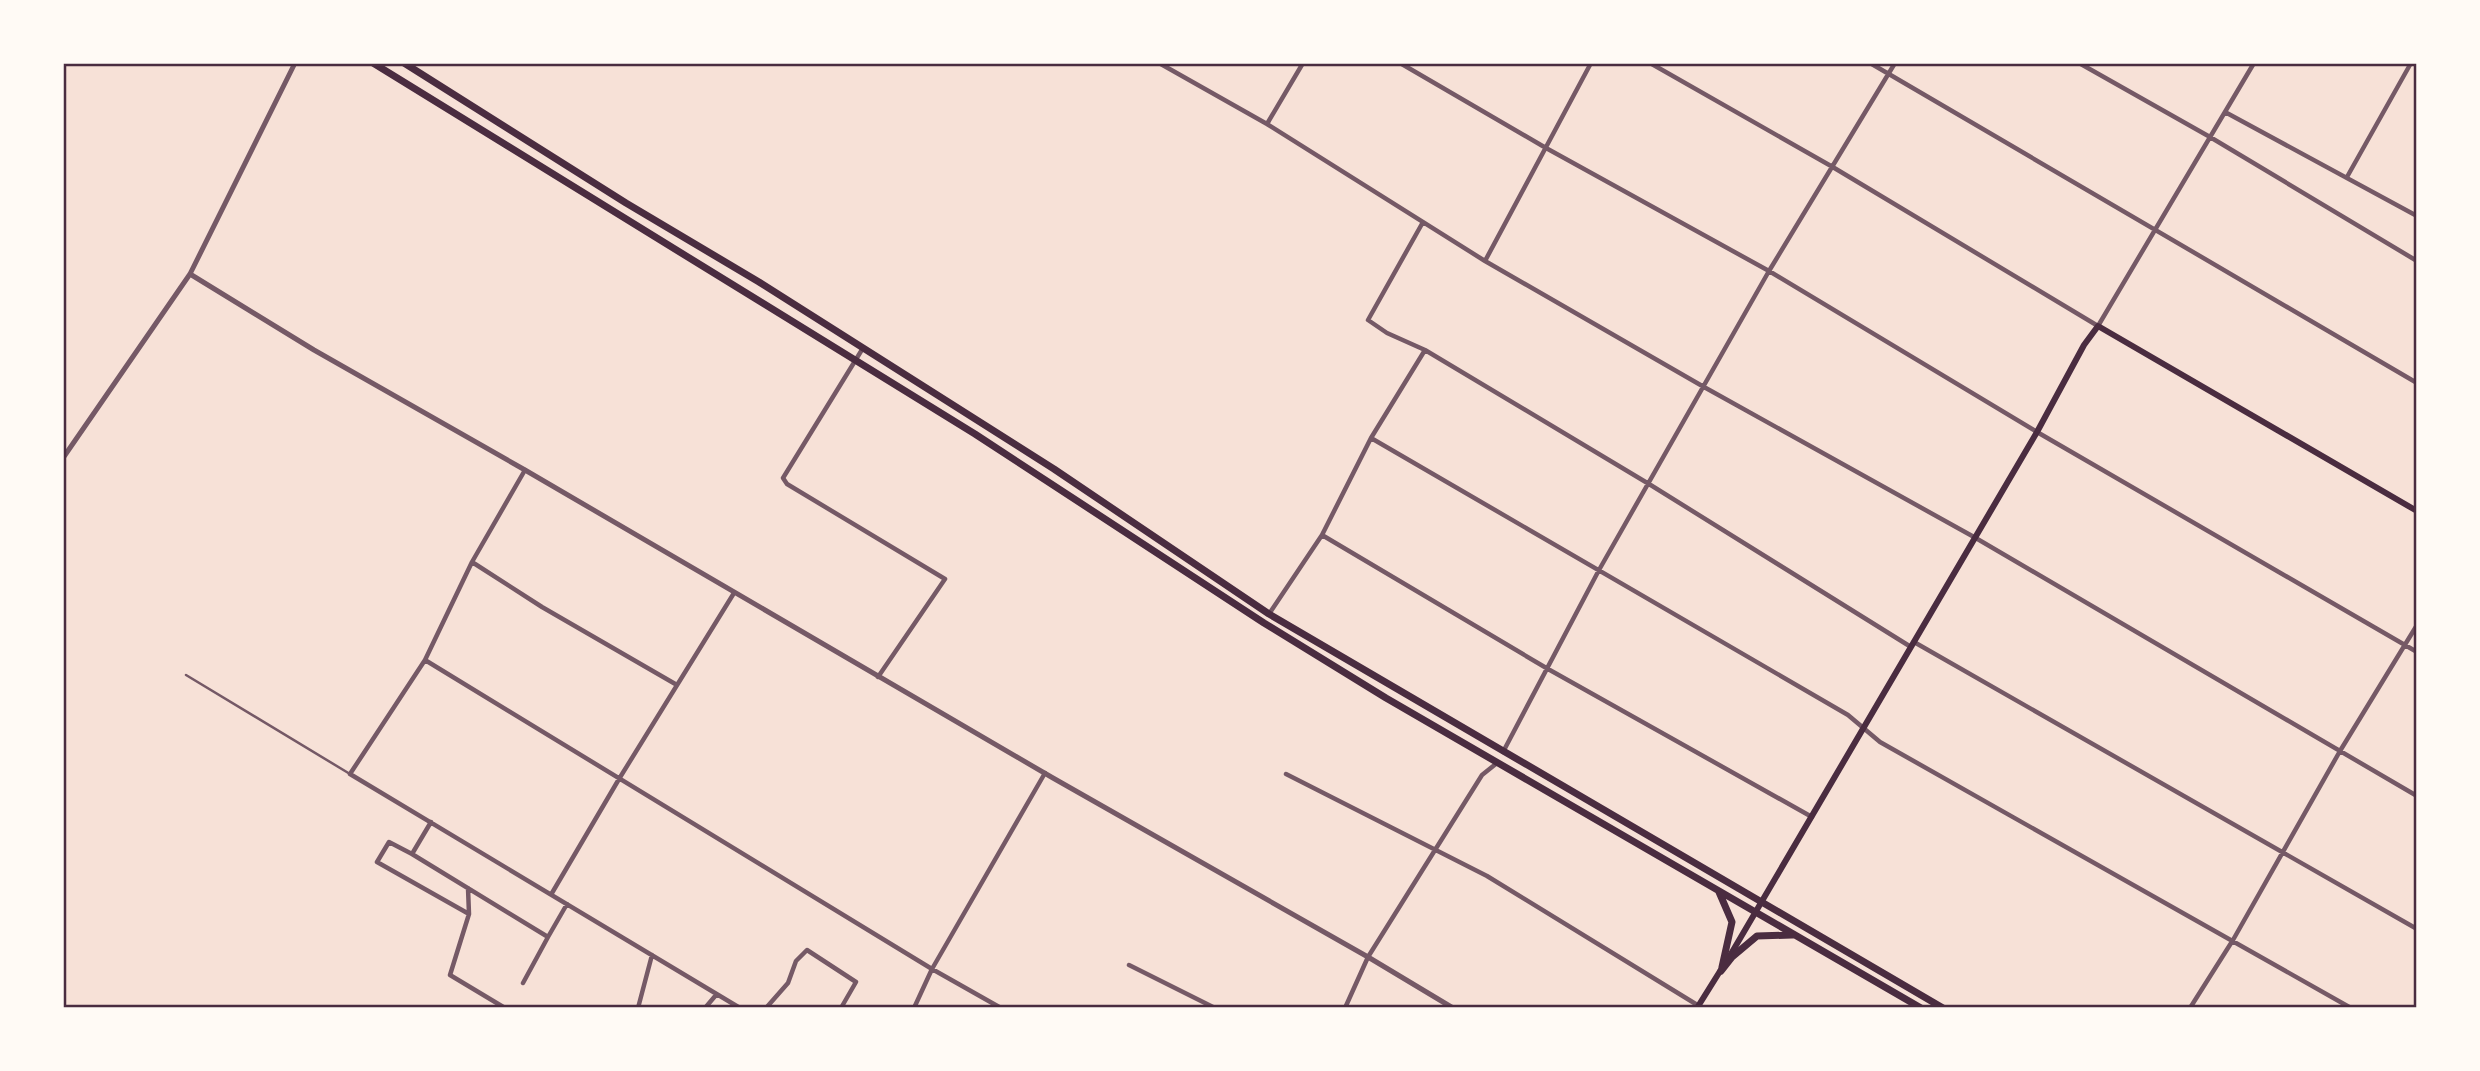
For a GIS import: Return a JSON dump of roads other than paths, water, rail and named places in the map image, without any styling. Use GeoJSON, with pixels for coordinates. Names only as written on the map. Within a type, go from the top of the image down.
{"type":"FeatureCollection","features":[{"type":"Feature","properties":{"kind":"main road"},"geometry":{"type":"LineString","coordinates":[[373,63],[1043,477],[1264,623],[1497,763],[1921,1008]]}},
{"type":"Feature","properties":{"kind":"main road"},"geometry":{"type":"LineString","coordinates":[[404,63],[626,203],[759,282],[1054,469],[1269,614],[1943,1008]]}},
{"type":"Feature","properties":{"kind":"main road"},"geometry":{"type":"LineString","coordinates":[[1698,1007],[1913,644],[2084,345],[2098,326],[2417,510]]}},
{"type":"Feature","properties":{"kind":"main road"},"geometry":{"type":"LineString","coordinates":[[1718,891],[1732,922],[1721,971]]}},
{"type":"Feature","properties":{"kind":"main road"},"geometry":{"type":"LineString","coordinates":[[1721,971],[1732,957],[1757,936],[1795,935]]}},
{"type":"Feature","properties":{"kind":"street"},"geometry":{"type":"LineString","coordinates":[[63,458],[190,274],[295,63]]}},
{"type":"Feature","properties":{"kind":"street"},"geometry":{"type":"LineString","coordinates":[[1159,63],[1267,124],[1485,261],[1974,537],[2417,796]]}},
{"type":"Feature","properties":{"kind":"street"},"geometry":{"type":"LineString","coordinates":[[1267,124],[1303,63]]}},
{"type":"Feature","properties":{"kind":"street"},"geometry":{"type":"LineString","coordinates":[[1400,63],[1546,148],[1769,271],[2036,432],[2417,652]]}},
{"type":"Feature","properties":{"kind":"street"},"geometry":{"type":"LineString","coordinates":[[1485,261],[1591,63]]}},
{"type":"Feature","properties":{"kind":"street"},"geometry":{"type":"LineString","coordinates":[[1650,63],[1831,166],[2098,326],[2254,63]]}},
{"type":"Feature","properties":{"kind":"street"},"geometry":{"type":"LineString","coordinates":[[1870,63],[2417,383]]}},
{"type":"Feature","properties":{"kind":"street"},"geometry":{"type":"LineString","coordinates":[[1503,753],[1599,570],[1769,271],[1895,63]]}},
{"type":"Feature","properties":{"kind":"street"},"geometry":{"type":"LineString","coordinates":[[2079,63],[2210,137],[2417,261]]}},
{"type":"Feature","properties":{"kind":"street"},"geometry":{"type":"LineString","coordinates":[[2347,177],[2411,63]]}},
{"type":"Feature","properties":{"kind":"street"},"geometry":{"type":"LineString","coordinates":[[2225,113],[2417,216]]}},
{"type":"Feature","properties":{"kind":"street"},"geometry":{"type":"LineString","coordinates":[[1423,222],[1368,320],[1387,333],[1425,349],[1913,644],[2417,929]]}},
{"type":"Feature","properties":{"kind":"street"},"geometry":{"type":"LineString","coordinates":[[190,274],[314,351],[525,470],[1453,1008]]}},
{"type":"Feature","properties":{"kind":"street"},"geometry":{"type":"LineString","coordinates":[[863,348],[783,478],[784,482],[945,579],[878,677]]}},
{"type":"Feature","properties":{"kind":"street"},"geometry":{"type":"LineString","coordinates":[[1269,614],[1322,536],[1371,438],[1425,349]]}},
{"type":"Feature","properties":{"kind":"street"},"geometry":{"type":"LineString","coordinates":[[1371,438],[1848,715],[1880,742],[2351,1008]]}},
{"type":"Feature","properties":{"kind":"street"},"geometry":{"type":"LineString","coordinates":[[525,470],[472,562],[425,660],[350,774],[740,1008]]}},
{"type":"Feature","properties":{"kind":"street"},"geometry":{"type":"LineString","coordinates":[[1322,536],[1548,669],[1812,817]]}},
{"type":"Feature","properties":{"kind":"street"},"geometry":{"type":"LineString","coordinates":[[472,562],[542,607],[677,685]]}},
{"type":"Feature","properties":{"kind":"street"},"geometry":{"type":"LineString","coordinates":[[552,893],[734,593]]}},
{"type":"Feature","properties":{"kind":"street"},"geometry":{"type":"LineString","coordinates":[[2190,1008],[2233,940],[2340,751],[2417,625]]}},
{"type":"Feature","properties":{"kind":"street"},"geometry":{"type":"LineString","coordinates":[[425,660],[932,969],[1001,1008]]}},
{"type":"Feature","properties":{"kind":"street"},"geometry":{"type":"LineString","coordinates":[[1345,1008],[1368,957],[1435,848],[1482,775],[1497,763]]}},
{"type":"Feature","properties":{"kind":"street"},"geometry":{"type":"LineString","coordinates":[[914,1008],[932,969],[1045,773]]}},
{"type":"Feature","properties":{"kind":"street"},"geometry":{"type":"LineString","coordinates":[[1286,774],[1487,876],[1698,1007]]}},
{"type":"Feature","properties":{"kind":"street"},"geometry":{"type":"LineString","coordinates":[[412,854],[431,822]]}},
{"type":"Feature","properties":{"kind":"street"},"geometry":{"type":"LineString","coordinates":[[468,914],[377,862],[389,842],[548,937]]}},
{"type":"Feature","properties":{"kind":"street"},"geometry":{"type":"LineString","coordinates":[[468,888],[468,914],[450,975],[505,1008]]}},
{"type":"Feature","properties":{"kind":"street"},"geometry":{"type":"LineString","coordinates":[[523,983],[567,904]]}},
{"type":"Feature","properties":{"kind":"street"},"geometry":{"type":"LineString","coordinates":[[766,1008],[788,983],[796,961],[807,950],[856,982],[841,1008]]}},
{"type":"Feature","properties":{"kind":"street"},"geometry":{"type":"LineString","coordinates":[[638,1008],[652,955]]}},
{"type":"Feature","properties":{"kind":"street"},"geometry":{"type":"LineString","coordinates":[[1129,965],[1215,1008]]}},
{"type":"Feature","properties":{"kind":"street"},"geometry":{"type":"LineString","coordinates":[[705,1008],[716,995]]}},
{"type":"Feature","properties":{"kind":"lane"},"geometry":{"type":"LineString","coordinates":[[186,676],[350,774]]}}]}
